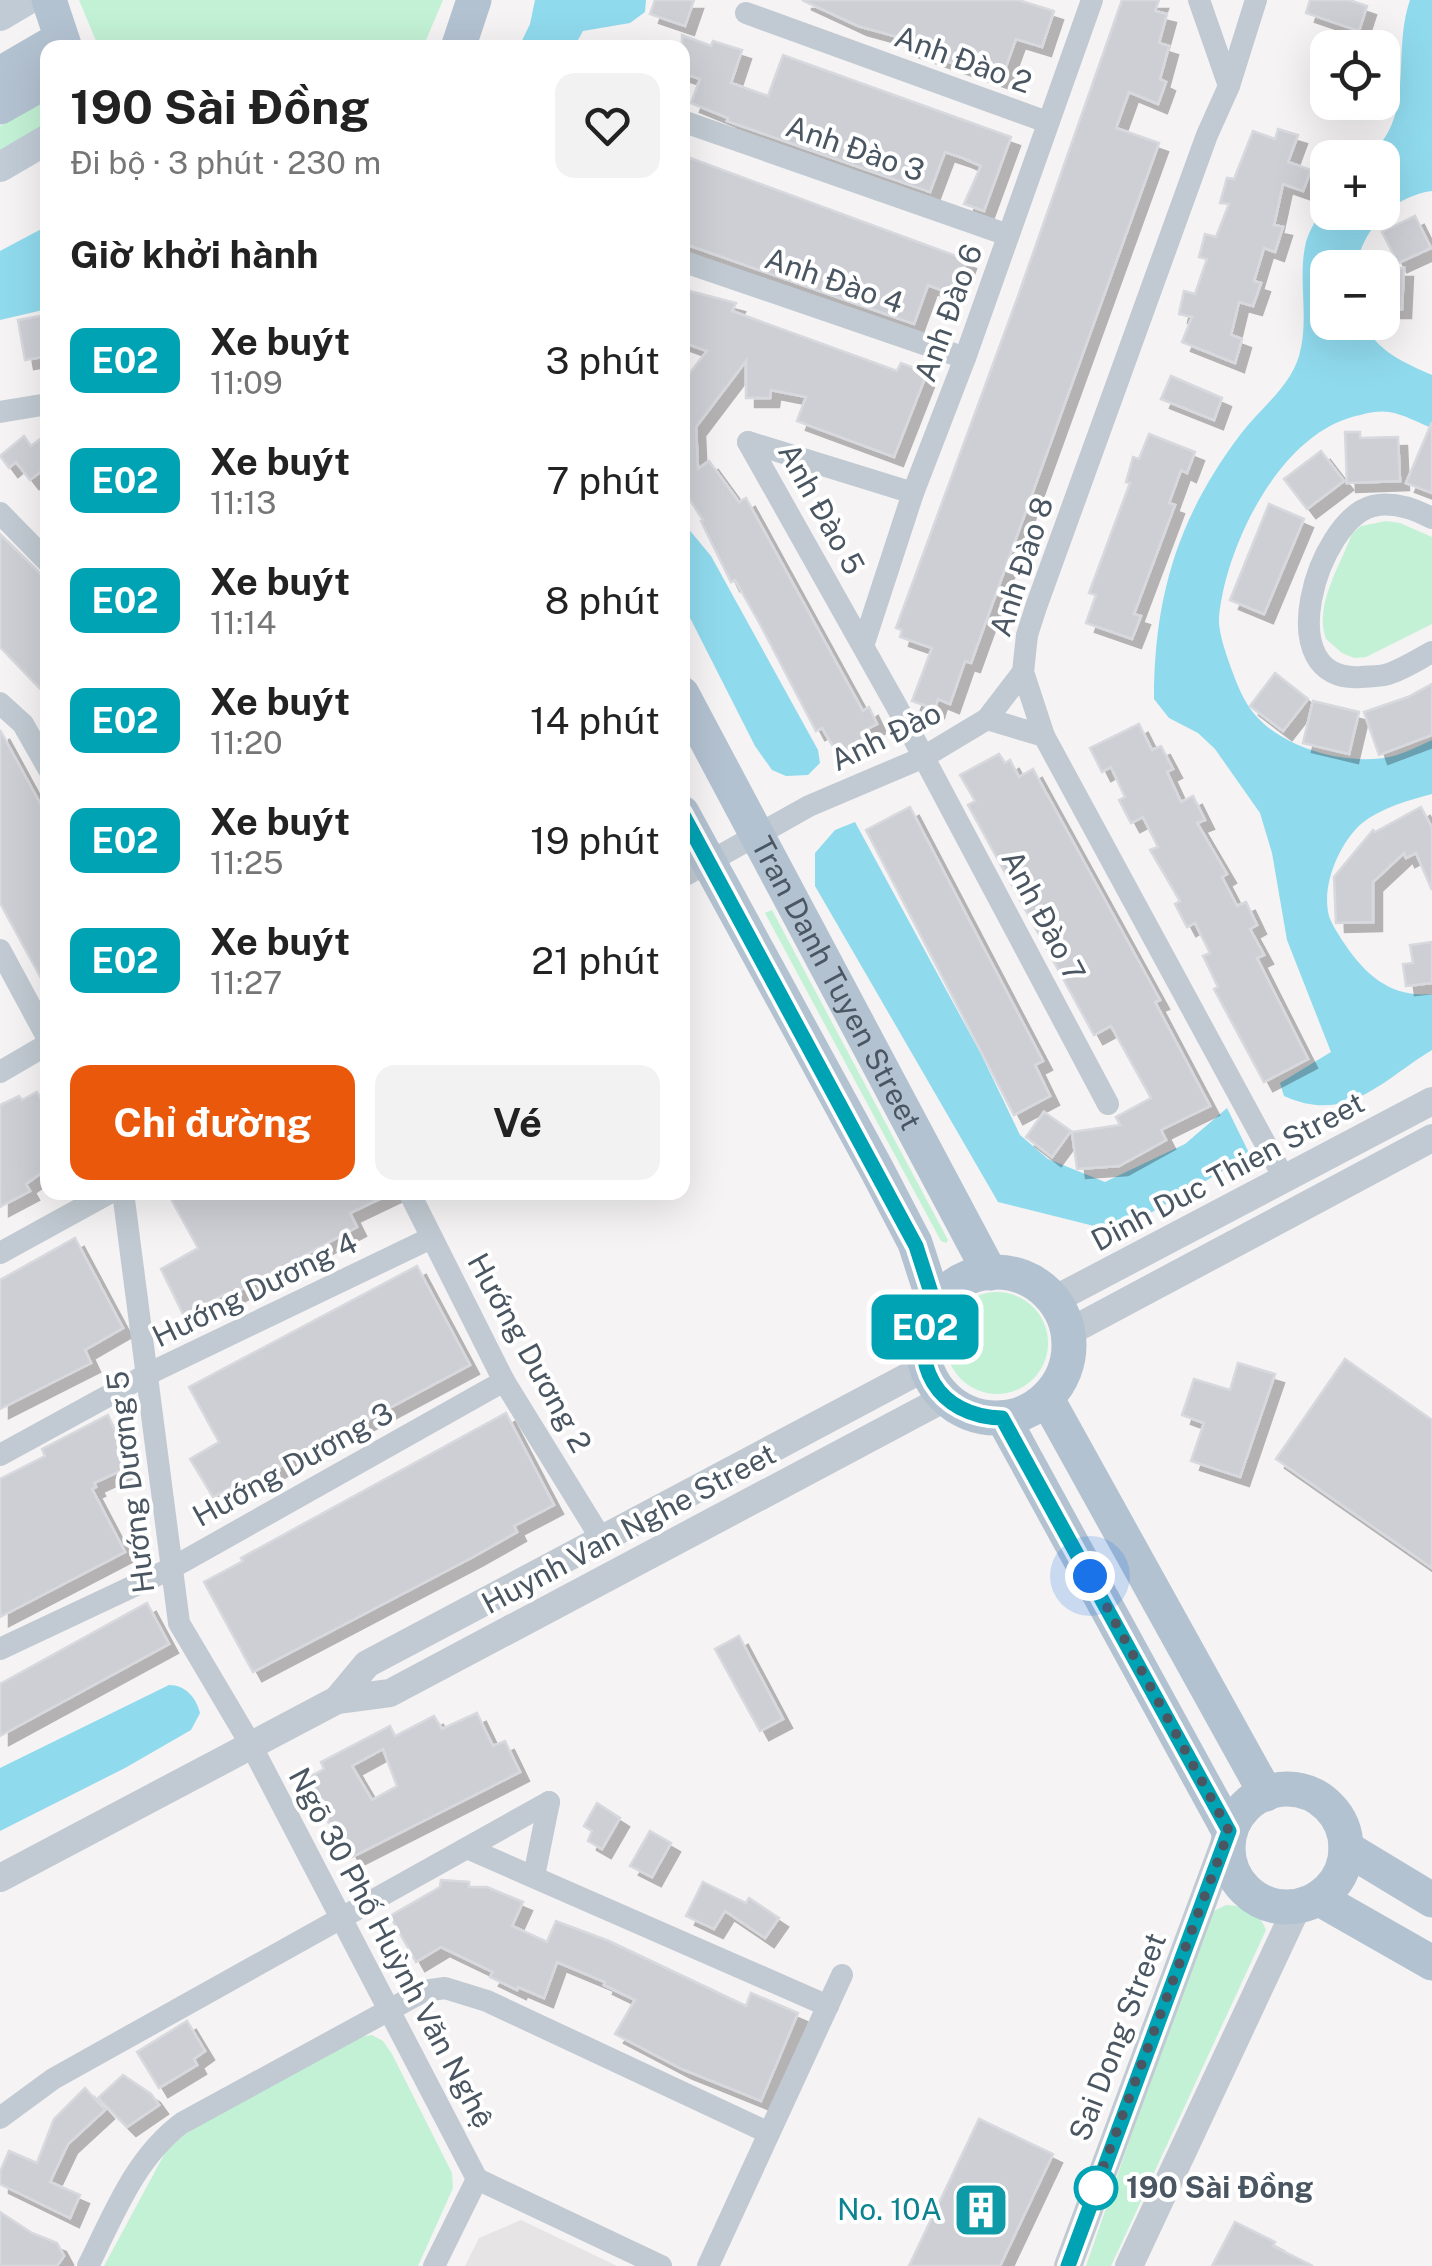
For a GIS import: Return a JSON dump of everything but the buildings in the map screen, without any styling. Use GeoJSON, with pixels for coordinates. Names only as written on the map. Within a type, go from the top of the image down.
{"type":"FeatureCollection","features":[{"type":"Feature","properties":{"kind":"main road"},"geometry":{"type":"LineString","coordinates":[[0,16],[27,0]]}},
{"type":"Feature","properties":{"kind":"main road"},"geometry":{"type":"LineString","coordinates":[[48,0],[61,40]]}},
{"type":"Feature","properties":{"kind":"main road"},"geometry":{"type":"LineString","coordinates":[[461,40],[474,0]]}},
{"type":"Feature","properties":{"kind":"main road"},"geometry":{"type":"LineString","coordinates":[[0,74],[40,54]]}},
{"type":"Feature","properties":{"kind":"main road"},"geometry":{"type":"LineString","coordinates":[[0,106],[40,84]]}},
{"type":"Feature","properties":{"kind":"main road"},"geometry":{"type":"LineString","coordinates":[[0,167],[40,144]]}},
{"type":"Feature","properties":{"kind":"main road","name":"Tran Danh Tuyen Street"},"geometry":{"type":"LineString","coordinates":[[690,709],[990,1272]]}},
{"type":"Feature","properties":{"kind":"main road","name":"Tran Danh Tuyen Street"},"geometry":{"type":"LineString","coordinates":[[690,846],[696,870],[885,1185],[916,1246],[935,1305]]}},
{"type":"Feature","properties":{"kind":"main road"},"geometry":{"type":"LineString","coordinates":[[990,1272],[1026,1278],[1061,1316],[1070,1351],[1066,1369],[1047,1398],[1018,1415],[1002,1418],[972,1414],[945,1398],[926,1368],[924,1335],[935,1305],[959,1282],[990,1272]]}},
{"type":"Feature","properties":{"kind":"main road"},"geometry":{"type":"LineString","coordinates":[[1047,1398],[1266,1794]]}},
{"type":"Feature","properties":{"kind":"main road"},"geometry":{"type":"LineString","coordinates":[[1002,1418],[1229,1831],[1230,1859],[1246,1890],[1268,1903],[1308,1902],[1432,1963]]}},
{"type":"Feature","properties":{"kind":"main road"},"geometry":{"type":"LineString","coordinates":[[1229,1831],[1244,1809],[1266,1794],[1294,1790],[1319,1799],[1338,1818],[1346,1848],[1338,1878],[1308,1902]]}},
{"type":"Feature","properties":{"kind":"main road"},"geometry":{"type":"LineString","coordinates":[[1346,1848],[1432,1900]]}},
{"type":"Feature","properties":{"kind":"street","name":"Anh Đào 6"},"geometry":{"type":"LineString","coordinates":[[863,646],[914,493],[1092,0]]}},
{"type":"Feature","properties":{"kind":"street"},"geometry":{"type":"LineString","coordinates":[[1199,0],[1229,86]]}},
{"type":"Feature","properties":{"kind":"street","name":"Anh Đào 8"},"geometry":{"type":"LineString","coordinates":[[1256,0],[1229,86],[1207,136],[1036,607],[1027,634],[1023,672],[1044,736],[1286,1180]]}},
{"type":"Feature","properties":{"kind":"street","name":"Anh Đào 2"},"geometry":{"type":"LineString","coordinates":[[746,14],[1047,122]]}},
{"type":"Feature","properties":{"kind":"street","name":"Anh Đào 3"},"geometry":{"type":"LineString","coordinates":[[690,123],[1008,235]]}},
{"type":"Feature","properties":{"kind":"street","name":"Anh Đào 4"},"geometry":{"type":"LineString","coordinates":[[690,264],[965,358]]}},
{"type":"Feature","properties":{"kind":"street"},"geometry":{"type":"LineString","coordinates":[[0,412],[40,405]]}},
{"type":"Feature","properties":{"kind":"street","name":"Anh Đào 5"},"geometry":{"type":"LineString","coordinates":[[914,493],[748,442],[922,758]]}},
{"type":"Feature","properties":{"kind":"street"},"geometry":{"type":"LineString","coordinates":[[1432,518],[1409,507],[1373,506],[1346,522],[1316,582],[1309,631],[1312,652],[1326,670],[1346,678],[1388,675],[1432,652]]}},
{"type":"Feature","properties":{"kind":"street"},"geometry":{"type":"LineString","coordinates":[[0,513],[40,554]]}},
{"type":"Feature","properties":{"kind":"street","name":"Anh Đào"},"geometry":{"type":"LineString","coordinates":[[696,870],[809,806],[922,758],[988,718],[1023,672]]}},
{"type":"Feature","properties":{"kind":"street"},"geometry":{"type":"LineString","coordinates":[[0,703],[24,724],[40,753]]}},
{"type":"Feature","properties":{"kind":"street"},"geometry":{"type":"LineString","coordinates":[[988,718],[1044,736]]}},
{"type":"Feature","properties":{"kind":"street","name":"Anh Đào 7"},"geometry":{"type":"LineString","coordinates":[[922,758],[1108,1104]]}},
{"type":"Feature","properties":{"kind":"street"},"geometry":{"type":"LineString","coordinates":[[0,950],[40,1026]]}},
{"type":"Feature","properties":{"kind":"street"},"geometry":{"type":"LineString","coordinates":[[0,1072],[40,1046]]}},
{"type":"Feature","properties":{"kind":"street","name":"Dinh Duc Thien Street"},"geometry":{"type":"LineString","coordinates":[[1061,1316],[1220,1215],[1432,1101]]}},
{"type":"Feature","properties":{"kind":"street"},"geometry":{"type":"LineString","coordinates":[[1061,1316],[1236,1243],[1432,1138]]}},
{"type":"Feature","properties":{"kind":"street"},"geometry":{"type":"LineString","coordinates":[[0,1254],[97,1200]]}},
{"type":"Feature","properties":{"kind":"street","name":"Hướng Dương 5"},"geometry":{"type":"LineString","coordinates":[[124,1200],[178,1623],[251,1746]]}},
{"type":"Feature","properties":{"kind":"street","name":"Hướng Dương 2"},"geometry":{"type":"LineString","coordinates":[[413,1200],[504,1380],[602,1540]]}},
{"type":"Feature","properties":{"kind":"street"},"geometry":{"type":"LineString","coordinates":[[1220,1215],[1236,1243]]}},
{"type":"Feature","properties":{"kind":"street","name":"Hướng Dương 4"},"geometry":{"type":"LineString","coordinates":[[0,1455],[148,1374],[431,1238]]}},
{"type":"Feature","properties":{"kind":"street","name":"Huynh Van Nghe Street"},"geometry":{"type":"LineString","coordinates":[[337,1700],[367,1664],[926,1368]]}},
{"type":"Feature","properties":{"kind":"street","name":"Hướng Dương 3"},"geometry":{"type":"LineString","coordinates":[[0,1649],[170,1569],[504,1380]]}},
{"type":"Feature","properties":{"kind":"street","name":"Huynh Van Nghe Street"},"geometry":{"type":"LineString","coordinates":[[0,1878],[337,1700],[390,1693],[945,1398]]}},
{"type":"Feature","properties":{"kind":"street","name":"Ngõ 30 Phố Huỳnh Văn Nghệ"},"geometry":{"type":"LineString","coordinates":[[251,1746],[477,2179]]}},
{"type":"Feature","properties":{"kind":"street"},"geometry":{"type":"LineString","coordinates":[[0,2118],[53,2079],[549,1802],[534,1876]]}},
{"type":"Feature","properties":{"kind":"street","name":"Sai Dong Street"},"geometry":{"type":"LineString","coordinates":[[1068,2266],[1229,1831]]}},
{"type":"Feature","properties":{"kind":"street"},"geometry":{"type":"LineString","coordinates":[[468,1848],[828,2006]]}},
{"type":"Feature","properties":{"kind":"street"},"geometry":{"type":"LineString","coordinates":[[1129,2266],[1308,1902]]}},
{"type":"Feature","properties":{"kind":"street"},"geometry":{"type":"LineString","coordinates":[[708,2266],[842,1976]]}},
{"type":"Feature","properties":{"kind":"street"},"geometry":{"type":"LineString","coordinates":[[88,2266],[142,2161],[159,2140],[182,2123],[424,1990],[445,1988],[487,2001],[769,2133]]}},
{"type":"Feature","properties":{"kind":"street"},"geometry":{"type":"LineString","coordinates":[[434,2266],[477,2179],[661,2266]]}},
{"type":"Feature","properties":{"kind":"shaded area"},"geometry":{"type":"Polygon","coordinates":[[[521,2220],[617,2266],[465,2266],[479,2238],[521,2220]]]}},
{"type":"Feature","properties":{"kind":"green space"},"geometry":{"type":"Polygon","coordinates":[[[79,0],[443,0],[426,40],[96,40],[79,0]]]}},
{"type":"Feature","properties":{"kind":"green space"},"geometry":{"type":"Polygon","coordinates":[[[40,103],[40,130],[0,152],[0,126],[40,103]]]}},
{"type":"Feature","properties":{"kind":"green space"},"geometry":{"type":"Polygon","coordinates":[[[1386,521],[1432,537],[1432,624],[1366,657],[1354,658],[1326,639],[1326,599],[1352,534],[1361,526],[1386,521]]]}},
{"type":"Feature","properties":{"kind":"green space"},"geometry":{"type":"Polygon","coordinates":[[[772,910],[948,1240],[946,1243],[941,1241],[765,913],[772,910]]]}},
{"type":"Feature","properties":{"kind":"green space"},"geometry":{"type":"Polygon","coordinates":[[[997,1292],[1017,1296],[1033,1307],[1044,1323],[1048,1343],[1044,1363],[1033,1379],[1017,1390],[997,1394],[977,1390],[961,1379],[950,1363],[946,1343],[950,1323],[961,1307],[977,1296],[997,1292]]]}},
{"type":"Feature","properties":{"kind":"green space"},"geometry":{"type":"Polygon","coordinates":[[[1226,1905],[1250,1911],[1266,1930],[1111,2266],[1086,2266],[1199,1940],[1212,1912],[1226,1905]]]}},
{"type":"Feature","properties":{"kind":"green space"},"geometry":{"type":"Polygon","coordinates":[[[372,2035],[383,2041],[392,2054],[452,2173],[453,2188],[418,2266],[104,2266],[166,2151],[232,2104],[359,2037],[372,2035]]]}},
{"type":"Feature","properties":{"kind":"water"},"geometry":{"type":"Polygon","coordinates":[[[535,0],[646,0],[645,12],[630,23],[583,31],[578,40],[522,40],[535,0]]]}},
{"type":"Feature","properties":{"kind":"water"},"geometry":{"type":"Polygon","coordinates":[[[1410,0],[1432,0],[1432,191],[1400,202],[1400,140],[1383,140],[1393,120],[1400,120],[1405,21],[1410,0]]]}},
{"type":"Feature","properties":{"kind":"water"},"geometry":{"type":"Polygon","coordinates":[[[40,230],[40,311],[0,320],[0,251],[40,230]]]}},
{"type":"Feature","properties":{"kind":"water"},"geometry":{"type":"Polygon","coordinates":[[[1311,230],[1372,230],[1361,250],[1310,250],[1310,340],[1375,340],[1402,361],[1432,375],[1432,428],[1394,413],[1352,417],[1325,429],[1279,471],[1260,498],[1232,559],[1219,617],[1225,649],[1244,699],[1256,716],[1284,738],[1321,753],[1361,759],[1397,755],[1432,740],[1432,794],[1386,809],[1353,832],[1334,866],[1327,904],[1338,933],[1371,975],[1404,992],[1432,994],[1432,1050],[1363,1095],[1327,1105],[1307,1104],[1284,1096],[1280,1083],[1331,1052],[1287,940],[1272,853],[1260,813],[1215,749],[1198,733],[1169,718],[1154,699],[1165,592],[1186,528],[1219,466],[1248,425],[1281,389],[1299,356],[1306,242],[1311,230]]]}},
{"type":"Feature","properties":{"kind":"water"},"geometry":{"type":"Polygon","coordinates":[[[690,531],[711,556],[818,750],[820,763],[808,775],[786,776],[772,770],[755,746],[690,618],[690,531]]]}},
{"type":"Feature","properties":{"kind":"water"},"geometry":{"type":"Polygon","coordinates":[[[855,822],[981,1054],[1020,1135],[1048,1159],[1105,1182],[1185,1144],[1227,1108],[1250,1155],[1118,1232],[998,1202],[815,886],[815,853],[835,830],[855,822]]]}},
{"type":"Feature","properties":{"kind":"water"},"geometry":{"type":"Polygon","coordinates":[[[169,1685],[185,1690],[196,1702],[200,1713],[191,1730],[0,1831],[0,1768],[169,1685]]]}},
{"type":"Feature","properties":{"kind":"bus line","name":"E02"},"geometry":{"type":"LineString","coordinates":[[690,828],[916,1246],[935,1305],[924,1335],[923,1352],[934,1384],[958,1408],[987,1418],[1002,1418],[1229,1831],[1068,2266]]}},
{"type":"Feature","properties":{"kind":"place","name":"190 Sài Đồng"},"geometry":{"type":"Point","coordinates":[1096,2188]}},
{"type":"Feature","properties":{"kind":"place","name":"No. 10A"},"geometry":{"type":"Point","coordinates":[981,2210]}},
{"type":"Feature","properties":{"kind":"route"},"geometry":{"type":"LineString","coordinates":[[1090,1576],[1229,1831],[1092,2197],[1096,2188]]}}]}
